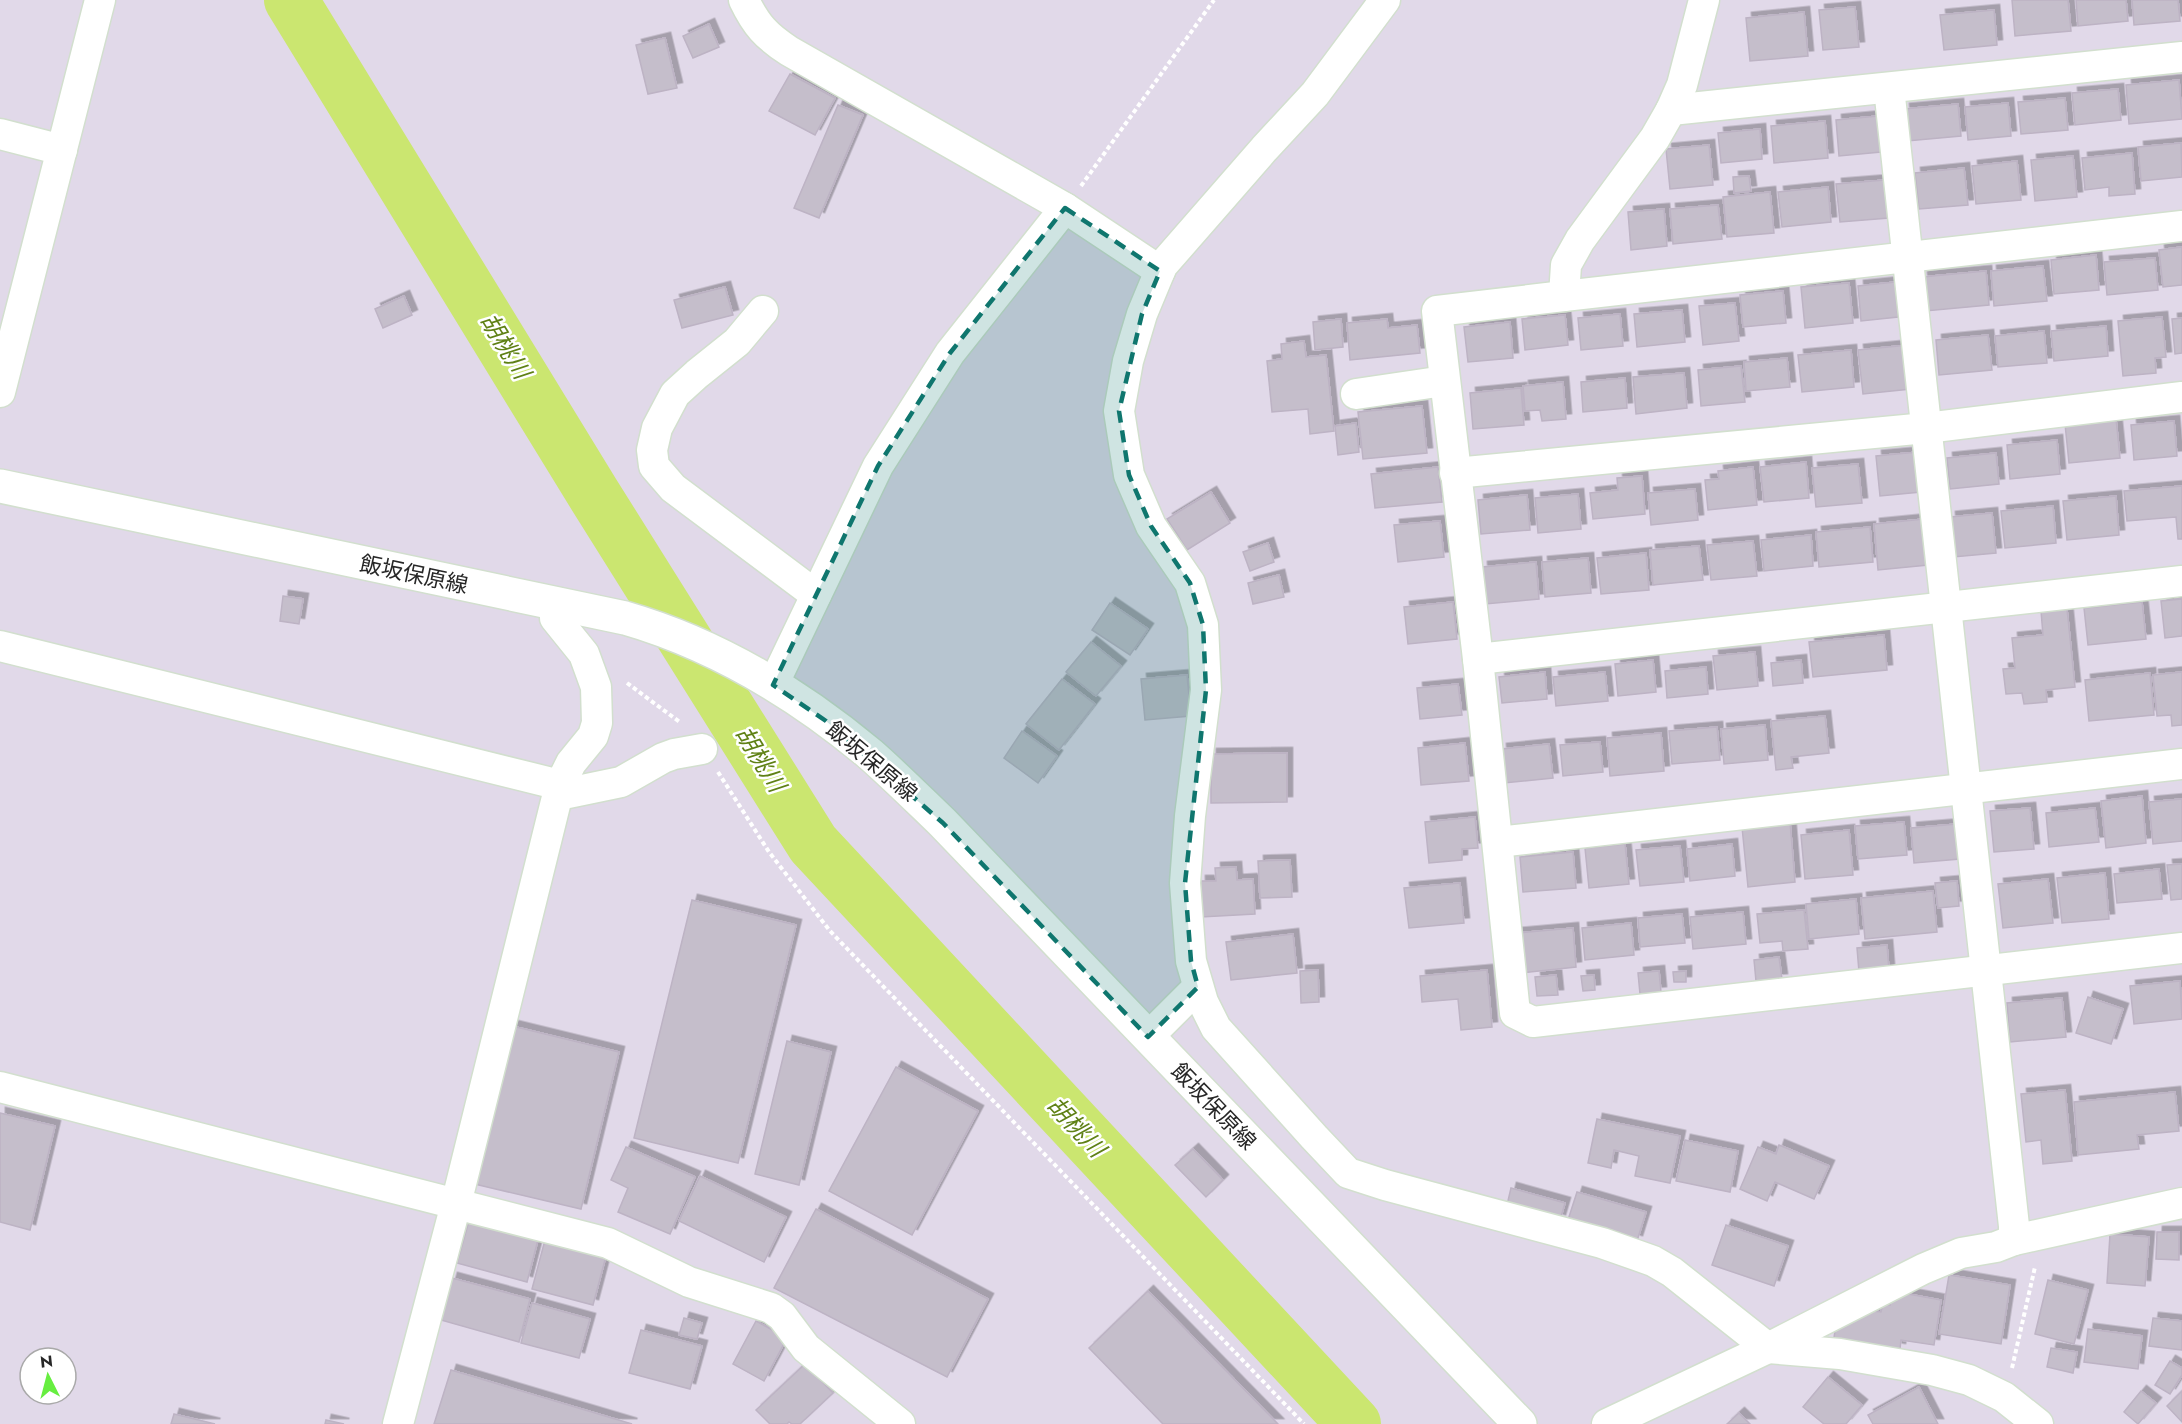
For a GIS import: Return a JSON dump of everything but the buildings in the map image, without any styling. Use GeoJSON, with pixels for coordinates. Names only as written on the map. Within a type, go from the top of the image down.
{"type":"FeatureCollection","features":[{"type":"Feature","properties":{"kind":"main road","name":"飯坂保原線"},"geometry":{"type":"LineString","coordinates":[[0,486],[642,623],[678,635],[770,682],[870,755],[935,815],[1520,1424]]}},
{"type":"Feature","properties":{"kind":"street"},"geometry":{"type":"LineString","coordinates":[[0,392],[100,0]]}},
{"type":"Feature","properties":{"kind":"street"},"geometry":{"type":"LineString","coordinates":[[744,0],[750,13],[768,37],[789,51],[1065,208],[1160,271]]}},
{"type":"Feature","properties":{"kind":"street"},"geometry":{"type":"LineString","coordinates":[[1385,0],[1315,94],[1193,229],[1160,271],[1142,314],[1128,361],[1119,411],[1129,475],[1150,526],[1190,583],[1203,626],[1206,690],[1190,816],[1185,883],[1191,961],[1203,1002],[1216,1028],[1348,1173],[1602,1243],[1653,1261],[1672,1272],[1768,1348],[1840,1354],[1932,1370],[1969,1380],[2004,1397],[2038,1424]]}},
{"type":"Feature","properties":{"kind":"street"},"geometry":{"type":"LineString","coordinates":[[1564,296],[1566,265],[1580,240],[1655,138],[1671,110],[1682,85],[1704,0]]}},
{"type":"Feature","properties":{"kind":"street"},"geometry":{"type":"LineString","coordinates":[[1671,110],[2182,57]]}},
{"type":"Feature","properties":{"kind":"street"},"geometry":{"type":"LineString","coordinates":[[1889,87],[2014,1227],[2028,1237]]}},
{"type":"Feature","properties":{"kind":"street"},"geometry":{"type":"LineString","coordinates":[[0,134],[62,150]]}},
{"type":"Feature","properties":{"kind":"street"},"geometry":{"type":"LineString","coordinates":[[770,682],[816,595],[878,466],[906,420],[950,353],[1065,208]]}},
{"type":"Feature","properties":{"kind":"street"},"geometry":{"type":"LineString","coordinates":[[2182,226],[1437,311],[1478,659],[1515,1013],[1533,1023],[2182,948]]}},
{"type":"Feature","properties":{"kind":"street"},"geometry":{"type":"LineString","coordinates":[[763,312],[737,342],[675,394],[657,428],[652,450],[654,466],[673,488],[816,595]]}},
{"type":"Feature","properties":{"kind":"street"},"geometry":{"type":"LineString","coordinates":[[1356,394],[1444,381]]}},
{"type":"Feature","properties":{"kind":"street"},"geometry":{"type":"LineString","coordinates":[[1455,473],[1926,428],[2182,398]]}},
{"type":"Feature","properties":{"kind":"street"},"geometry":{"type":"LineString","coordinates":[[1478,659],[2182,581]]}},
{"type":"Feature","properties":{"kind":"street"},"geometry":{"type":"LineString","coordinates":[[398,1424],[456,1204],[560,785],[571,764],[593,736],[597,723],[596,687],[584,654],[555,618],[555,603]]}},
{"type":"Feature","properties":{"kind":"street"},"geometry":{"type":"LineString","coordinates":[[0,646],[560,785],[568,792],[621,782],[663,758],[702,749]]}},
{"type":"Feature","properties":{"kind":"street"},"geometry":{"type":"LineString","coordinates":[[1498,842],[2182,764]]}},
{"type":"Feature","properties":{"kind":"street"},"geometry":{"type":"LineString","coordinates":[[1148,1037],[1198,987]]}},
{"type":"Feature","properties":{"kind":"street"},"geometry":{"type":"LineString","coordinates":[[0,1087],[608,1243],[688,1282],[771,1308],[782,1316],[806,1348],[900,1424]]}},
{"type":"Feature","properties":{"kind":"street"},"geometry":{"type":"LineString","coordinates":[[1607,1424],[1768,1348],[1923,1269],[1960,1254],[2182,1203]]}},
{"type":"Feature","properties":{"kind":"path"},"geometry":{"type":"LineString","coordinates":[[1065,208],[1214,0]]}},
{"type":"Feature","properties":{"kind":"path"},"geometry":{"type":"LineString","coordinates":[[584,654],[677,718],[702,749],[769,852],[830,931],[1304,1424]]}},
{"type":"Feature","properties":{"kind":"path"},"geometry":{"type":"LineString","coordinates":[[2004,1397],[2017,1348],[2028,1237]]}},
{"type":"Feature","properties":{"kind":"highlighted area"},"geometry":{"type":"Polygon","coordinates":[[[1065,208],[1160,271],[1142,314],[1119,411],[1129,475],[1151,526],[1190,583],[1203,625],[1206,690],[1185,883],[1191,961],[1198,987],[1148,1037],[943,823],[826,721],[773,685],[878,466],[950,353],[1065,208]]]}},
{"type":"Feature","properties":{"kind":"waterway","name":"胡桃川"},"geometry":{"type":"LineString","coordinates":[[291,0],[593,493],[813,844],[1354,1424]]}}]}
